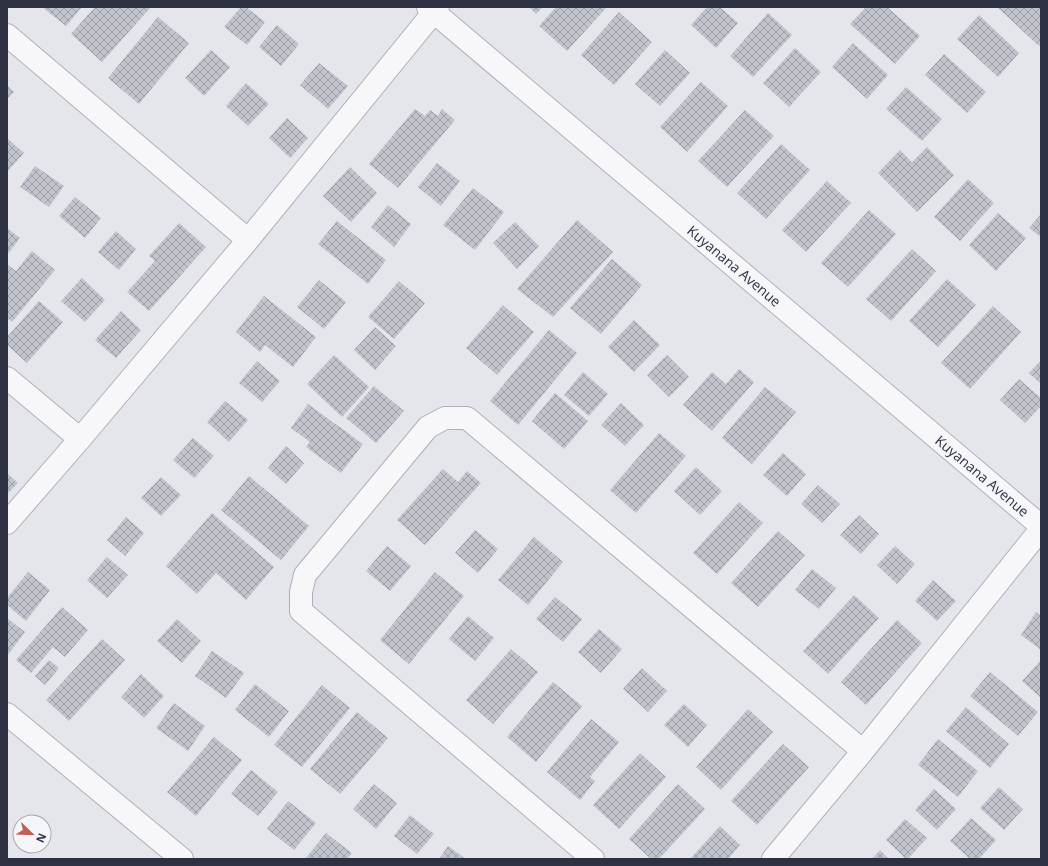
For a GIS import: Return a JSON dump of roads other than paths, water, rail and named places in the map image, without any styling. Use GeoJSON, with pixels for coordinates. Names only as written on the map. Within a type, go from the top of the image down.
{"type":"FeatureCollection","features":[{"type":"Feature","properties":{"kind":"street"},"geometry":{"type":"LineString","coordinates":[[7,523],[248,240],[433,9]]}},
{"type":"Feature","properties":{"kind":"street","name":"Kuyanana Avenue"},"geometry":{"type":"LineString","coordinates":[[433,9],[1041,526]]}},
{"type":"Feature","properties":{"kind":"street"},"geometry":{"type":"LineString","coordinates":[[7,35],[248,240]]}},
{"type":"Feature","properties":{"kind":"street"},"geometry":{"type":"LineString","coordinates":[[7,378],[80,439]]}},
{"type":"Feature","properties":{"kind":"street"},"geometry":{"type":"LineString","coordinates":[[593,859],[301,611],[300,592],[305,575],[428,428],[445,418],[467,418],[863,751]]}},
{"type":"Feature","properties":{"kind":"street"},"geometry":{"type":"LineString","coordinates":[[773,859],[863,751],[1041,529]]}},
{"type":"Feature","properties":{"kind":"street"},"geometry":{"type":"LineString","coordinates":[[7,714],[182,859]]}}]}
